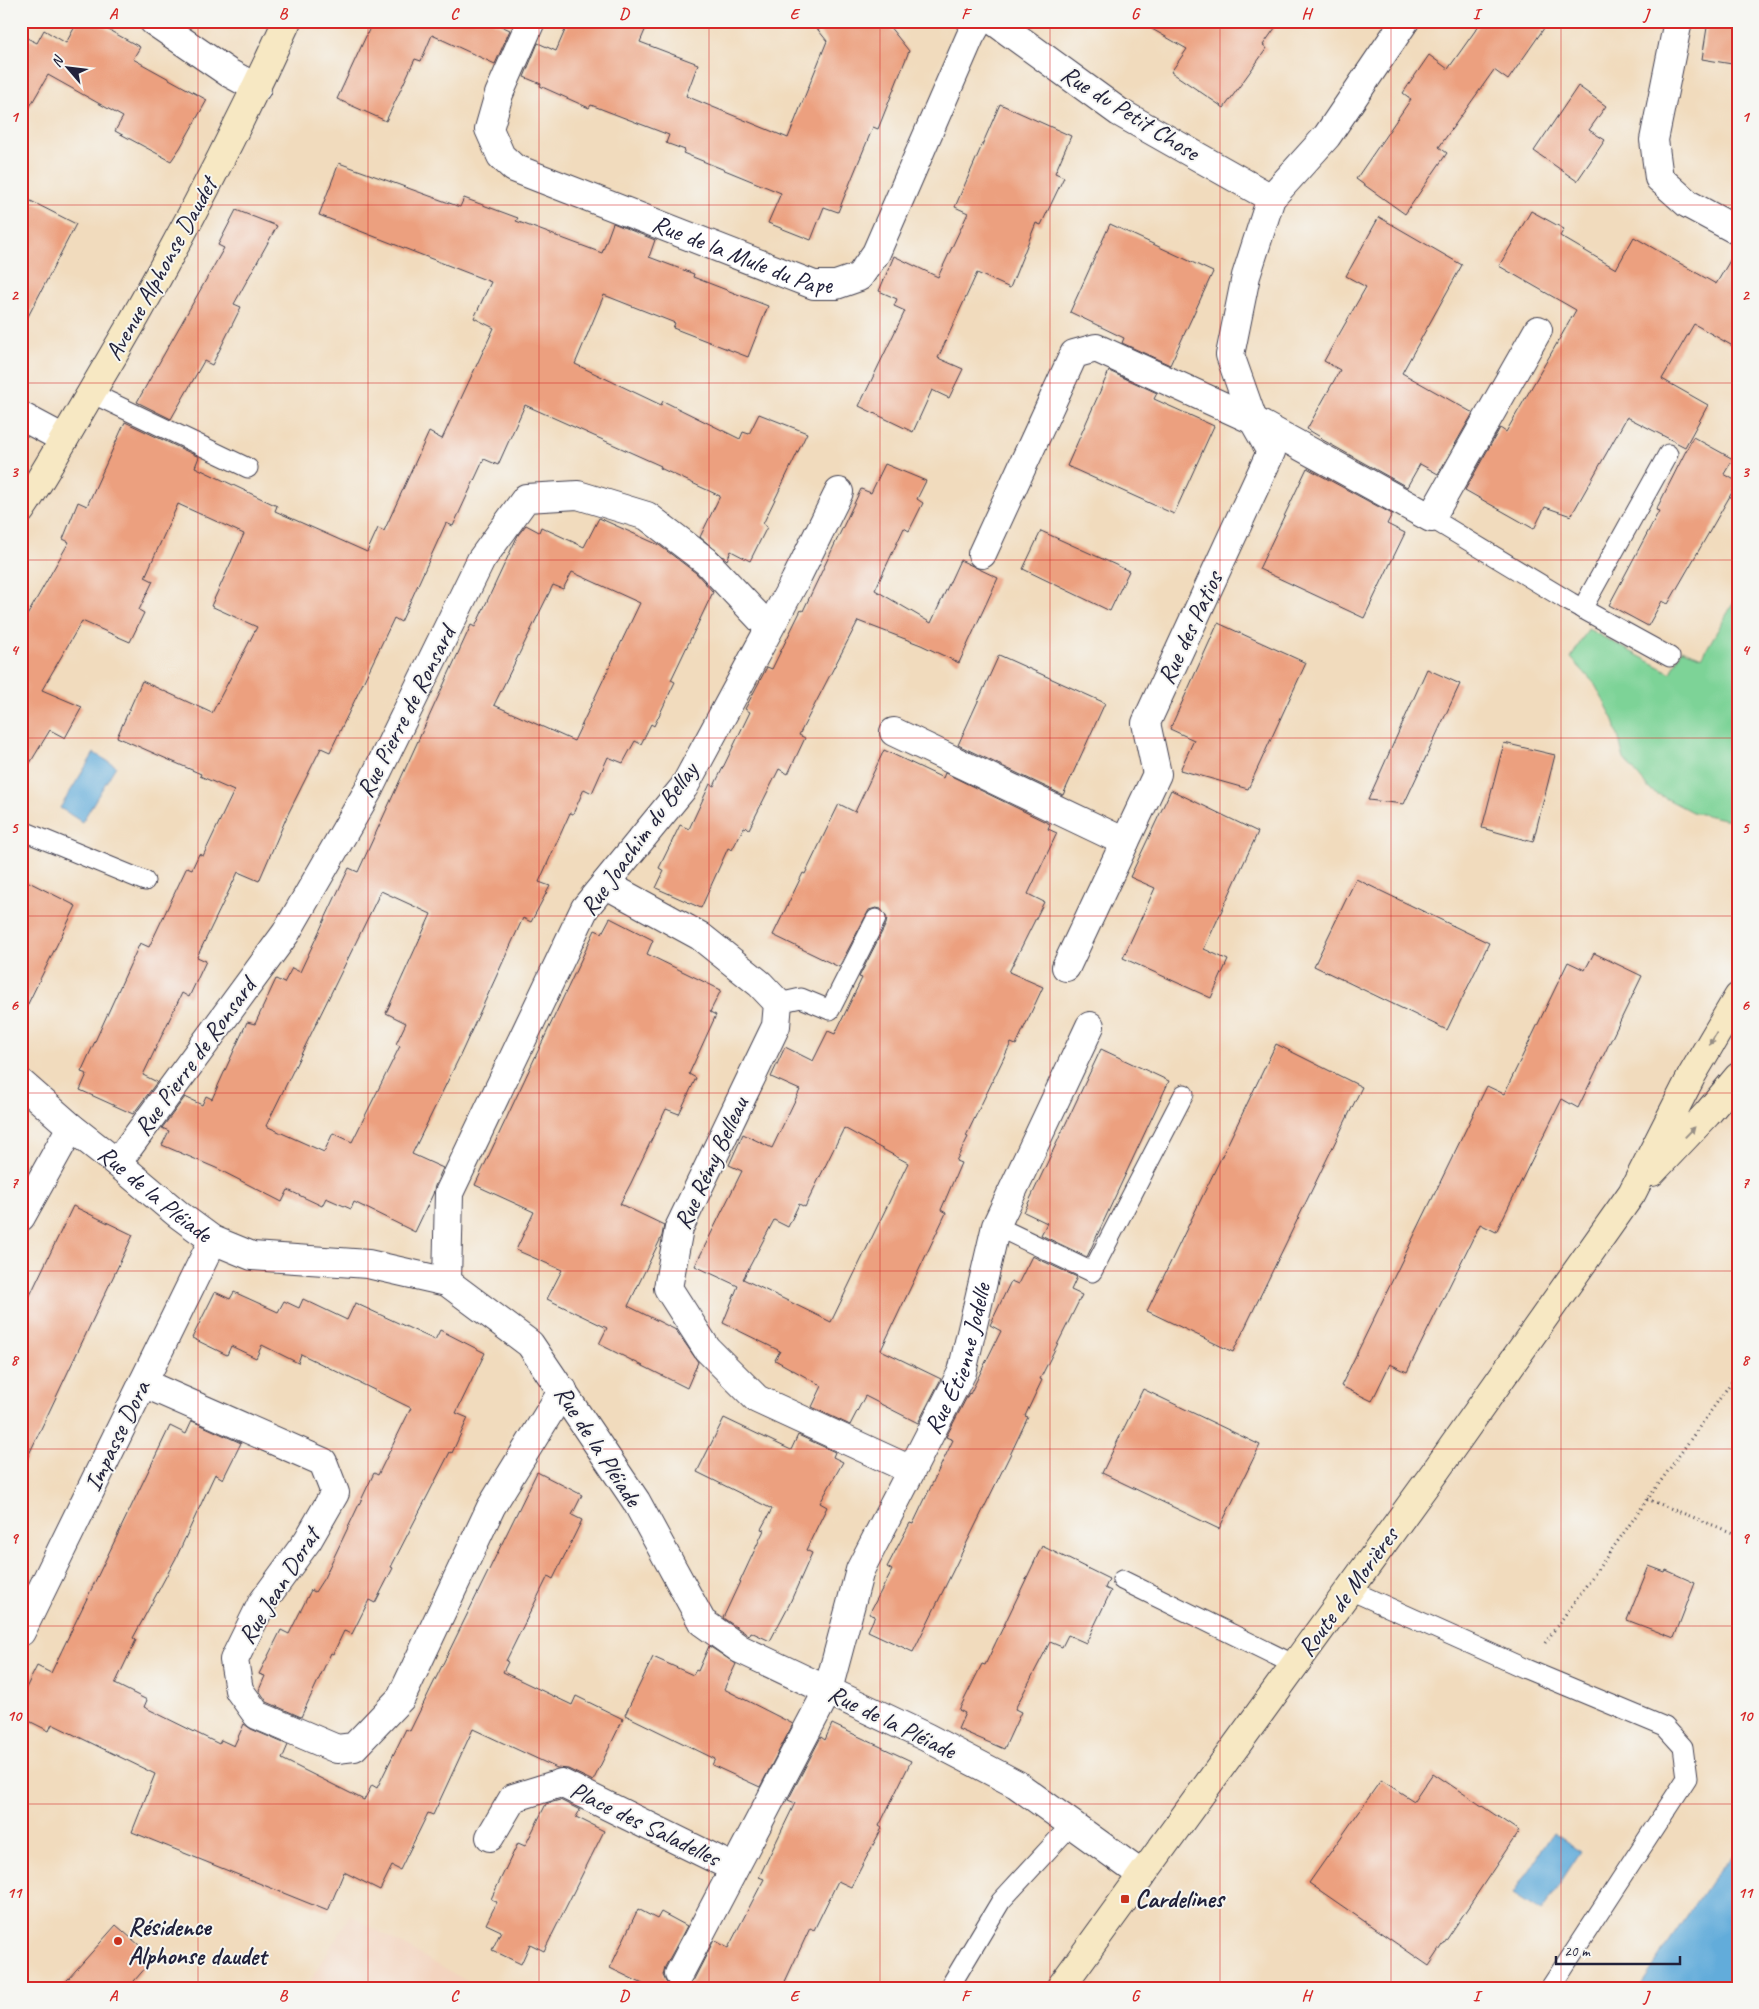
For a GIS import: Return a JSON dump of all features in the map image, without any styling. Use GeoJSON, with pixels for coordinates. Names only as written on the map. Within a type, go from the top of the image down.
{"type":"FeatureCollection","features":[{"type":"Feature","properties":{"kind":"main road","name":"Avenue Alphonse Daudet"},"geometry":{"type":"LineString","coordinates":[[21,510],[91,393],[182,232],[257,88],[287,21]]}},
{"type":"Feature","properties":{"kind":"main road","name":"Route de Morières"},"geometry":{"type":"LineString","coordinates":[[1632,1193],[1692,1075],[1738,997]]}},
{"type":"Feature","properties":{"kind":"main road","name":"Route de Morières"},"geometry":{"type":"LineString","coordinates":[[1060,1988],[1350,1590],[1632,1193],[1707,1114],[1738,1076]]}},
{"type":"Feature","properties":{"kind":"street"},"geometry":{"type":"LineString","coordinates":[[153,21],[229,74],[257,88]]}},
{"type":"Feature","properties":{"kind":"street","name":"Rue de la Mule du Pape"},"geometry":{"type":"LineString","coordinates":[[531,21],[499,94],[489,129],[501,156],[514,168],[814,285],[836,285],[859,277],[876,253],[970,37],[979,21]]}},
{"type":"Feature","properties":{"kind":"street","name":"Rue du Petit Chose"},"geometry":{"type":"LineString","coordinates":[[994,21],[1119,112],[1271,198]]}},
{"type":"Feature","properties":{"kind":"street"},"geometry":{"type":"LineString","coordinates":[[1271,198],[1328,136],[1405,21]]}},
{"type":"Feature","properties":{"kind":"street"},"geometry":{"type":"LineString","coordinates":[[1678,21],[1654,140],[1659,178],[1688,204],[1738,231]]}},
{"type":"Feature","properties":{"kind":"street","name":"Rue des Patios"},"geometry":{"type":"LineString","coordinates":[[1066,967],[1157,774],[1146,723],[1271,452],[1253,420],[1230,355],[1246,276],[1271,198]]}},
{"type":"Feature","properties":{"kind":"street"},"geometry":{"type":"LineString","coordinates":[[982,554],[1074,354],[1096,348],[1253,420],[1431,518],[1538,330]]}},
{"type":"Feature","properties":{"kind":"street"},"geometry":{"type":"LineString","coordinates":[[21,416],[64,439]]}},
{"type":"Feature","properties":{"kind":"street","name":"Rue Joachim du Bellay"},"geometry":{"type":"LineString","coordinates":[[447,1282],[449,1193],[585,908],[684,787],[839,492]]}},
{"type":"Feature","properties":{"kind":"street","name":"Rue Pierre de Ronsard"},"geometry":{"type":"LineString","coordinates":[[117,1162],[286,933],[368,791],[482,560],[526,498],[578,495],[647,516],[706,561],[769,628]]}},
{"type":"Feature","properties":{"kind":"street"},"geometry":{"type":"LineString","coordinates":[[894,732],[1126,842]]}},
{"type":"Feature","properties":{"kind":"street"},"geometry":{"type":"LineString","coordinates":[[605,884],[700,936],[760,984],[778,1003]]}},
{"type":"Feature","properties":{"kind":"street","name":"Rue Rémy Belleau"},"geometry":{"type":"LineString","coordinates":[[778,1003],[776,1026],[678,1228],[668,1288],[707,1349],[757,1399],[911,1470]]}},
{"type":"Feature","properties":{"kind":"street","name":"Rue Étienne Jodelle"},"geometry":{"type":"LineString","coordinates":[[828,1690],[860,1570],[962,1372],[996,1226],[1090,1026]]}},
{"type":"Feature","properties":{"kind":"street","name":"Rue de la Pléiade"},"geometry":{"type":"LineString","coordinates":[[21,1083],[71,1127],[117,1162],[179,1215],[213,1240],[252,1256],[368,1264],[447,1282],[530,1344],[563,1390],[636,1501],[702,1622],[740,1649],[828,1690],[1016,1784],[1142,1875]]}},
{"type":"Feature","properties":{"kind":"street"},"geometry":{"type":"LineString","coordinates":[[21,1217],[71,1127]]}},
{"type":"Feature","properties":{"kind":"street","name":"Impasse Dora"},"geometry":{"type":"LineString","coordinates":[[21,1632],[213,1240]]}},
{"type":"Feature","properties":{"kind":"street","name":"Rue Jean Dorat"},"geometry":{"type":"LineString","coordinates":[[143,1383],[323,1462],[335,1493],[308,1540],[262,1603],[234,1660],[239,1690],[257,1715],[336,1750],[354,1747],[401,1698],[491,1507],[563,1390]]}},
{"type":"Feature","properties":{"kind":"street","name":"Place des Saladelles"},"geometry":{"type":"LineString","coordinates":[[679,1974],[828,1690]]}},
{"type":"Feature","properties":{"kind":"street","name":"Place des Saladelles"},"geometry":{"type":"LineString","coordinates":[[490,1837],[513,1798],[561,1783],[734,1868]]}},
{"type":"Feature","properties":{"kind":"lane"},"geometry":{"type":"LineString","coordinates":[[91,393],[248,468]]}},
{"type":"Feature","properties":{"kind":"lane"},"geometry":{"type":"LineString","coordinates":[[1582,609],[1668,454]]}},
{"type":"Feature","properties":{"kind":"lane"},"geometry":{"type":"LineString","coordinates":[[1431,518],[1582,609],[1670,658]]}},
{"type":"Feature","properties":{"kind":"lane"},"geometry":{"type":"LineString","coordinates":[[21,830],[145,881]]}},
{"type":"Feature","properties":{"kind":"lane"},"geometry":{"type":"LineString","coordinates":[[778,1003],[801,998],[830,1010],[876,919]]}},
{"type":"Feature","properties":{"kind":"lane"},"geometry":{"type":"LineString","coordinates":[[996,1226],[1092,1272],[1184,1094]]}},
{"type":"Feature","properties":{"kind":"lane"},"geometry":{"type":"LineString","coordinates":[[1122,1580],[1295,1665]]}},
{"type":"Feature","properties":{"kind":"lane"},"geometry":{"type":"LineString","coordinates":[[1350,1590],[1526,1669],[1665,1728],[1683,1747],[1687,1778],[1550,1988]]}},
{"type":"Feature","properties":{"kind":"lane"},"geometry":{"type":"LineString","coordinates":[[949,1988],[1001,1901],[1072,1824]]}},
{"type":"Feature","properties":{"kind":"path"},"geometry":{"type":"LineString","coordinates":[[1526,1669],[1738,1373]]}},
{"type":"Feature","properties":{"kind":"path"},"geometry":{"type":"LineString","coordinates":[[1648,1499],[1738,1535]]}},
{"type":"Feature","properties":{"kind":"shaded area"},"geometry":{"type":"Polygon","coordinates":[[[350,1915],[479,1988],[306,1988],[350,1915]]]}},
{"type":"Feature","properties":{"kind":"green space"},"geometry":{"type":"Polygon","coordinates":[[[1738,595],[1738,822],[1692,812],[1650,790],[1624,759],[1614,720],[1594,683],[1571,658],[1588,629],[1671,673],[1682,649],[1702,657],[1738,595]]]}},
{"type":"Feature","properties":{"kind":"water"},"geometry":{"type":"Polygon","coordinates":[[[94,753],[116,766],[82,822],[60,808],[94,753]]]}},
{"type":"Feature","properties":{"kind":"water"},"geometry":{"type":"Polygon","coordinates":[[[1553,1833],[1581,1851],[1541,1912],[1513,1894],[1553,1833]]]}},
{"type":"Feature","properties":{"kind":"water"},"geometry":{"type":"Polygon","coordinates":[[[1738,1854],[1738,1988],[1639,1988],[1711,1881],[1734,1855],[1738,1854]]]}},
{"type":"Feature","properties":{"kind":"building"},"geometry":{"type":"Polygon","coordinates":[[[78,21],[92,21],[140,47],[133,59],[207,100],[171,161],[115,131],[123,117],[48,75],[21,122],[21,35],[37,43],[44,30],[66,43],[78,21]]]}},
{"type":"Feature","properties":{"kind":"building"},"geometry":{"type":"Polygon","coordinates":[[[373,21],[490,21],[510,30],[495,64],[432,35],[421,61],[415,59],[386,121],[337,99],[373,21]]]}},
{"type":"Feature","properties":{"kind":"building"},"geometry":{"type":"Polygon","coordinates":[[[569,21],[649,21],[640,42],[698,64],[686,96],[788,138],[827,41],[811,21],[885,21],[909,51],[878,129],[873,127],[838,212],[824,207],[811,240],[768,223],[781,193],[683,153],[685,150],[666,143],[669,135],[591,105],[589,108],[524,77],[538,43],[556,51],[569,21]]]}},
{"type":"Feature","properties":{"kind":"building"},"geometry":{"type":"Polygon","coordinates":[[[1138,21],[1280,21],[1263,45],[1267,48],[1224,108],[1171,72],[1187,49],[1138,21]]]}},
{"type":"Feature","properties":{"kind":"building"},"geometry":{"type":"Polygon","coordinates":[[[1482,21],[1549,21],[1508,80],[1494,70],[1439,147],[1447,153],[1405,214],[1356,179],[1411,99],[1403,93],[1429,55],[1448,69],[1482,21]]]}},
{"type":"Feature","properties":{"kind":"building"},"geometry":{"type":"Polygon","coordinates":[[[1708,21],[1738,21],[1738,65],[1702,59],[1708,21]]]}},
{"type":"Feature","properties":{"kind":"building"},"geometry":{"type":"Polygon","coordinates":[[[1578,86],[1606,106],[1589,130],[1605,140],[1577,181],[1534,151],[1578,86]]]}},
{"type":"Feature","properties":{"kind":"building"},"geometry":{"type":"Polygon","coordinates":[[[1000,104],[1071,136],[1055,173],[1064,177],[1041,225],[1036,223],[1010,288],[977,273],[938,358],[963,369],[949,398],[932,390],[913,432],[859,406],[905,311],[894,306],[897,299],[879,291],[894,256],[938,277],[968,213],[955,207],[1000,104]]]}},
{"type":"Feature","properties":{"kind":"building"},"geometry":{"type":"Polygon","coordinates":[[[339,163],[460,207],[464,198],[518,218],[516,221],[602,253],[613,223],[655,240],[649,257],[694,274],[693,277],[768,306],[748,357],[673,328],[675,323],[604,295],[575,364],[661,405],[663,401],[740,439],[743,432],[749,434],[759,414],[807,433],[763,524],[767,527],[750,561],[731,551],[727,560],[700,537],[720,496],[660,468],[661,466],[525,405],[498,465],[484,459],[453,526],[446,523],[401,622],[394,618],[330,752],[321,748],[288,814],[259,881],[238,872],[197,957],[206,961],[189,997],[182,993],[143,1075],[157,1082],[133,1114],[80,1090],[87,1074],[81,1072],[140,943],[149,947],[187,867],[192,869],[199,854],[203,856],[234,791],[200,776],[201,774],[117,737],[142,681],[212,713],[257,627],[211,606],[244,534],[178,504],[145,577],[153,581],[139,610],[144,613],[130,642],[82,621],[42,690],[82,707],[65,738],[50,730],[21,778],[21,626],[69,542],[63,539],[78,502],[87,506],[125,422],[199,457],[195,467],[277,506],[275,511],[367,552],[378,528],[384,531],[429,432],[442,439],[494,328],[474,318],[491,282],[319,215],[339,163]]]}},
{"type":"Feature","properties":{"kind":"building"},"geometry":{"type":"Polygon","coordinates":[[[21,196],[76,224],[21,330],[21,196]]]}},
{"type":"Feature","properties":{"kind":"building"},"geometry":{"type":"Polygon","coordinates":[[[236,210],[277,226],[234,304],[241,307],[212,365],[204,361],[171,419],[137,402],[224,248],[218,245],[236,210]]]}},
{"type":"Feature","properties":{"kind":"building"},"geometry":{"type":"Polygon","coordinates":[[[1531,211],[1564,229],[1560,236],[1616,269],[1634,237],[1716,284],[1738,247],[1738,349],[1694,324],[1662,379],[1708,405],[1685,447],[1627,417],[1571,516],[1545,507],[1534,529],[1465,490],[1500,428],[1506,432],[1576,310],[1499,266],[1531,211]]]}},
{"type":"Feature","properties":{"kind":"building"},"geometry":{"type":"Polygon","coordinates":[[[1379,217],[1462,265],[1402,373],[1473,413],[1438,474],[1420,464],[1407,487],[1321,439],[1307,429],[1340,370],[1324,361],[1366,287],[1346,276],[1379,217]]]}},
{"type":"Feature","properties":{"kind":"building"},"geometry":{"type":"Polygon","coordinates":[[[1110,224],[1213,272],[1170,365],[1122,343],[1124,338],[1070,312],[1110,224]]]}},
{"type":"Feature","properties":{"kind":"building"},"geometry":{"type":"Polygon","coordinates":[[[1109,371],[1157,393],[1154,399],[1214,426],[1174,514],[1067,466],[1109,371]]]}},
{"type":"Feature","properties":{"kind":"building"},"geometry":{"type":"Polygon","coordinates":[[[1693,437],[1733,459],[1724,474],[1738,482],[1668,604],[1662,601],[1648,626],[1609,605],[1659,511],[1656,510],[1693,437]]]}},
{"type":"Feature","properties":{"kind":"building"},"geometry":{"type":"Polygon","coordinates":[[[885,464],[926,481],[917,499],[923,503],[909,531],[904,528],[875,590],[931,623],[960,560],[998,578],[959,663],[921,645],[858,621],[799,735],[805,738],[788,774],[779,769],[749,829],[744,827],[732,850],[728,848],[701,908],[656,888],[664,871],[659,868],[680,825],[689,829],[710,784],[714,786],[750,712],[745,709],[767,667],[772,669],[801,610],[803,611],[861,489],[871,493],[885,464]]]}},
{"type":"Feature","properties":{"kind":"building"},"geometry":{"type":"Polygon","coordinates":[[[1307,468],[1392,514],[1387,524],[1405,533],[1364,618],[1259,569],[1307,468]]]}},
{"type":"Feature","properties":{"kind":"building"},"geometry":{"type":"Polygon","coordinates":[[[599,518],[659,545],[696,573],[713,592],[671,680],[675,682],[654,726],[651,724],[641,744],[635,741],[623,763],[608,757],[592,793],[584,789],[573,814],[570,813],[539,882],[550,886],[531,922],[523,918],[459,1058],[412,1154],[443,1168],[415,1232],[354,1202],[351,1209],[326,1198],[322,1206],[288,1190],[282,1202],[216,1168],[162,1145],[169,1131],[162,1128],[185,1097],[202,1105],[206,1096],[212,1099],[247,1022],[255,1024],[276,979],[284,983],[292,968],[300,972],[349,868],[358,872],[471,625],[475,627],[518,535],[526,525],[539,532],[541,527],[584,547],[599,518]],[[572,572],[563,589],[553,585],[494,705],[574,741],[640,603],[572,572]],[[381,891],[266,1126],[324,1152],[333,1133],[352,1142],[400,1046],[396,1044],[406,1023],[386,1013],[431,914],[381,891]]]}},
{"type":"Feature","properties":{"kind":"building"},"geometry":{"type":"Polygon","coordinates":[[[1041,531],[1129,571],[1110,611],[1023,569],[1041,531]]]}},
{"type":"Feature","properties":{"kind":"building"},"geometry":{"type":"Polygon","coordinates":[[[1218,623],[1306,663],[1248,789],[1180,770],[1194,740],[1170,729],[1218,623]]]}},
{"type":"Feature","properties":{"kind":"building"},"geometry":{"type":"Polygon","coordinates":[[[999,655],[1105,703],[1063,795],[958,745],[999,655]]]}},
{"type":"Feature","properties":{"kind":"building"},"geometry":{"type":"Polygon","coordinates":[[[1427,669],[1460,684],[1404,804],[1368,800],[1427,669]]]}},
{"type":"Feature","properties":{"kind":"building"},"geometry":{"type":"Polygon","coordinates":[[[1504,743],[1555,755],[1533,842],[1482,828],[1504,743]]]}},
{"type":"Feature","properties":{"kind":"building"},"geometry":{"type":"Polygon","coordinates":[[[884,750],[943,778],[945,773],[1050,824],[1048,829],[1057,833],[1028,894],[1044,902],[1009,972],[1043,987],[1016,1045],[1011,1043],[966,1136],[968,1137],[956,1161],[961,1163],[941,1210],[946,1213],[881,1350],[941,1379],[918,1423],[865,1396],[850,1425],[812,1407],[822,1386],[775,1360],[780,1351],[723,1323],[738,1286],[695,1266],[742,1171],[729,1165],[743,1134],[772,1148],[800,1090],[771,1077],[785,1047],[813,1061],[828,1031],[835,1034],[862,978],[859,977],[886,924],[887,918],[881,909],[869,910],[839,967],[773,935],[839,804],[855,812],[884,750]],[[844,1128],[805,1207],[799,1204],[788,1227],[774,1220],[743,1279],[831,1322],[908,1163],[844,1128]]]}},
{"type":"Feature","properties":{"kind":"building"},"geometry":{"type":"Polygon","coordinates":[[[1171,790],[1258,832],[1204,949],[1228,960],[1211,998],[1123,958],[1155,888],[1130,877],[1171,790]]]}},
{"type":"Feature","properties":{"kind":"building"},"geometry":{"type":"Polygon","coordinates":[[[21,878],[76,906],[21,1018],[21,878]]]}},
{"type":"Feature","properties":{"kind":"building"},"geometry":{"type":"Polygon","coordinates":[[[1356,879],[1489,943],[1447,1030],[1314,966],[1356,879]]]}},
{"type":"Feature","properties":{"kind":"building"},"geometry":{"type":"Polygon","coordinates":[[[610,918],[653,940],[647,954],[721,990],[710,1012],[716,1015],[689,1074],[696,1078],[679,1114],[666,1109],[620,1204],[664,1225],[662,1236],[628,1306],[676,1330],[698,1362],[687,1388],[599,1344],[607,1328],[547,1299],[562,1270],[516,1250],[534,1212],[475,1185],[595,930],[602,933],[610,918]]]}},
{"type":"Feature","properties":{"kind":"building"},"geometry":{"type":"Polygon","coordinates":[[[1594,953],[1642,976],[1578,1108],[1562,1099],[1496,1232],[1480,1224],[1407,1372],[1390,1364],[1372,1401],[1341,1386],[1487,1086],[1504,1094],[1568,962],[1585,970],[1594,953]]]}},
{"type":"Feature","properties":{"kind":"building"},"geometry":{"type":"Polygon","coordinates":[[[1276,1044],[1362,1087],[1233,1352],[1147,1311],[1276,1044]]]}},
{"type":"Feature","properties":{"kind":"building"},"geometry":{"type":"Polygon","coordinates":[[[1101,1049],[1169,1081],[1087,1257],[1041,1235],[1047,1223],[1024,1212],[1101,1049]]]}},
{"type":"Feature","properties":{"kind":"building"},"geometry":{"type":"Polygon","coordinates":[[[73,1206],[133,1235],[21,1471],[21,1314],[73,1206]]]}},
{"type":"Feature","properties":{"kind":"building"},"geometry":{"type":"Polygon","coordinates":[[[1032,1256],[1077,1277],[1071,1290],[1082,1295],[1040,1379],[1042,1380],[1025,1416],[1028,1417],[1011,1453],[913,1652],[868,1631],[875,1616],[869,1614],[892,1570],[887,1567],[910,1523],[913,1524],[953,1440],[946,1437],[1001,1331],[990,1325],[1011,1281],[1018,1284],[1032,1256]]]}},
{"type":"Feature","properties":{"kind":"building"},"geometry":{"type":"Polygon","coordinates":[[[215,1292],[230,1299],[234,1292],[278,1312],[284,1301],[299,1308],[303,1299],[347,1320],[355,1303],[435,1340],[440,1330],[485,1353],[456,1413],[468,1418],[452,1453],[450,1452],[391,1567],[393,1568],[375,1603],[369,1600],[352,1634],[344,1631],[333,1654],[331,1653],[301,1717],[267,1702],[259,1690],[265,1676],[259,1674],[281,1630],[289,1634],[311,1590],[315,1592],[324,1578],[374,1473],[378,1475],[411,1408],[301,1354],[298,1363],[262,1345],[256,1358],[231,1346],[227,1355],[192,1338],[215,1292]]]}},
{"type":"Feature","properties":{"kind":"building"},"geometry":{"type":"Polygon","coordinates":[[[1143,1389],[1260,1445],[1219,1529],[1102,1473],[1143,1389]]]}},
{"type":"Feature","properties":{"kind":"building"},"geometry":{"type":"Polygon","coordinates":[[[724,1418],[791,1450],[798,1435],[835,1452],[833,1457],[843,1462],[820,1503],[827,1507],[806,1550],[812,1553],[789,1605],[770,1641],[751,1632],[749,1636],[723,1618],[764,1530],[761,1529],[772,1509],[697,1472],[724,1418]]]}},
{"type":"Feature","properties":{"kind":"building"},"geometry":{"type":"Polygon","coordinates":[[[192,1421],[241,1443],[223,1479],[215,1474],[176,1558],[133,1638],[136,1640],[115,1684],[147,1700],[144,1707],[219,1744],[221,1740],[234,1746],[244,1724],[288,1745],[282,1759],[364,1800],[372,1785],[377,1788],[406,1729],[410,1731],[537,1472],[582,1495],[572,1515],[582,1520],[553,1579],[548,1576],[506,1661],[508,1662],[503,1672],[572,1705],[576,1696],[623,1719],[593,1781],[568,1769],[557,1768],[473,1729],[433,1815],[428,1813],[400,1870],[392,1866],[380,1890],[344,1872],[328,1911],[132,1832],[155,1774],[52,1724],[49,1731],[21,1717],[21,1698],[37,1666],[51,1673],[170,1426],[186,1434],[192,1421]]]}},
{"type":"Feature","properties":{"kind":"building"},"geometry":{"type":"Polygon","coordinates":[[[1042,1546],[1109,1579],[1105,1588],[1111,1591],[1086,1643],[1068,1635],[1062,1647],[1050,1642],[1015,1709],[1021,1712],[1004,1749],[958,1729],[965,1713],[959,1710],[982,1664],[985,1665],[1042,1546]]]}},
{"type":"Feature","properties":{"kind":"building"},"geometry":{"type":"Polygon","coordinates":[[[1649,1566],[1665,1572],[1666,1570],[1695,1583],[1674,1638],[1627,1620],[1649,1566]]]}},
{"type":"Feature","properties":{"kind":"building"},"geometry":{"type":"Polygon","coordinates":[[[709,1646],[736,1664],[724,1689],[793,1724],[760,1787],[712,1765],[715,1759],[625,1715],[653,1657],[693,1675],[696,1670],[698,1671],[709,1646]]]}},
{"type":"Feature","properties":{"kind":"building"},"geometry":{"type":"Polygon","coordinates":[[[832,1724],[911,1761],[879,1826],[882,1828],[851,1887],[838,1881],[814,1930],[810,1928],[782,1988],[686,1988],[693,1981],[714,1940],[728,1948],[764,1879],[759,1877],[795,1803],[788,1800],[821,1737],[825,1740],[832,1724]]]}},
{"type":"Feature","properties":{"kind":"building"},"geometry":{"type":"Polygon","coordinates":[[[1433,1773],[1519,1831],[1429,1966],[1309,1883],[1381,1780],[1414,1801],[1433,1773]]]}},
{"type":"Feature","properties":{"kind":"building"},"geometry":{"type":"Polygon","coordinates":[[[560,1800],[580,1810],[576,1817],[604,1831],[544,1951],[530,1944],[521,1964],[492,1950],[501,1931],[486,1924],[497,1902],[491,1899],[518,1843],[525,1846],[546,1804],[560,1800]]]}},
{"type":"Feature","properties":{"kind":"building"},"geometry":{"type":"Polygon","coordinates":[[[638,1909],[657,1919],[661,1912],[687,1926],[665,1967],[663,1975],[666,1982],[672,1988],[651,1988],[610,1968],[638,1909]]]}},
{"type":"Feature","properties":{"kind":"building","name":"Résidence Alphonse daudet"},"geometry":{"type":"Polygon","coordinates":[[[116,1925],[154,1958],[128,1988],[60,1988],[116,1925]]]}},
{"type":"Feature","properties":{"kind":"place","name":"Cardelines"},"geometry":{"type":"Point","coordinates":[1125,1899]}},
{"type":"Feature","properties":{"kind":"place","name":"Résidence Alphonse daudet"},"geometry":{"type":"Point","coordinates":[118,1941]}}]}
